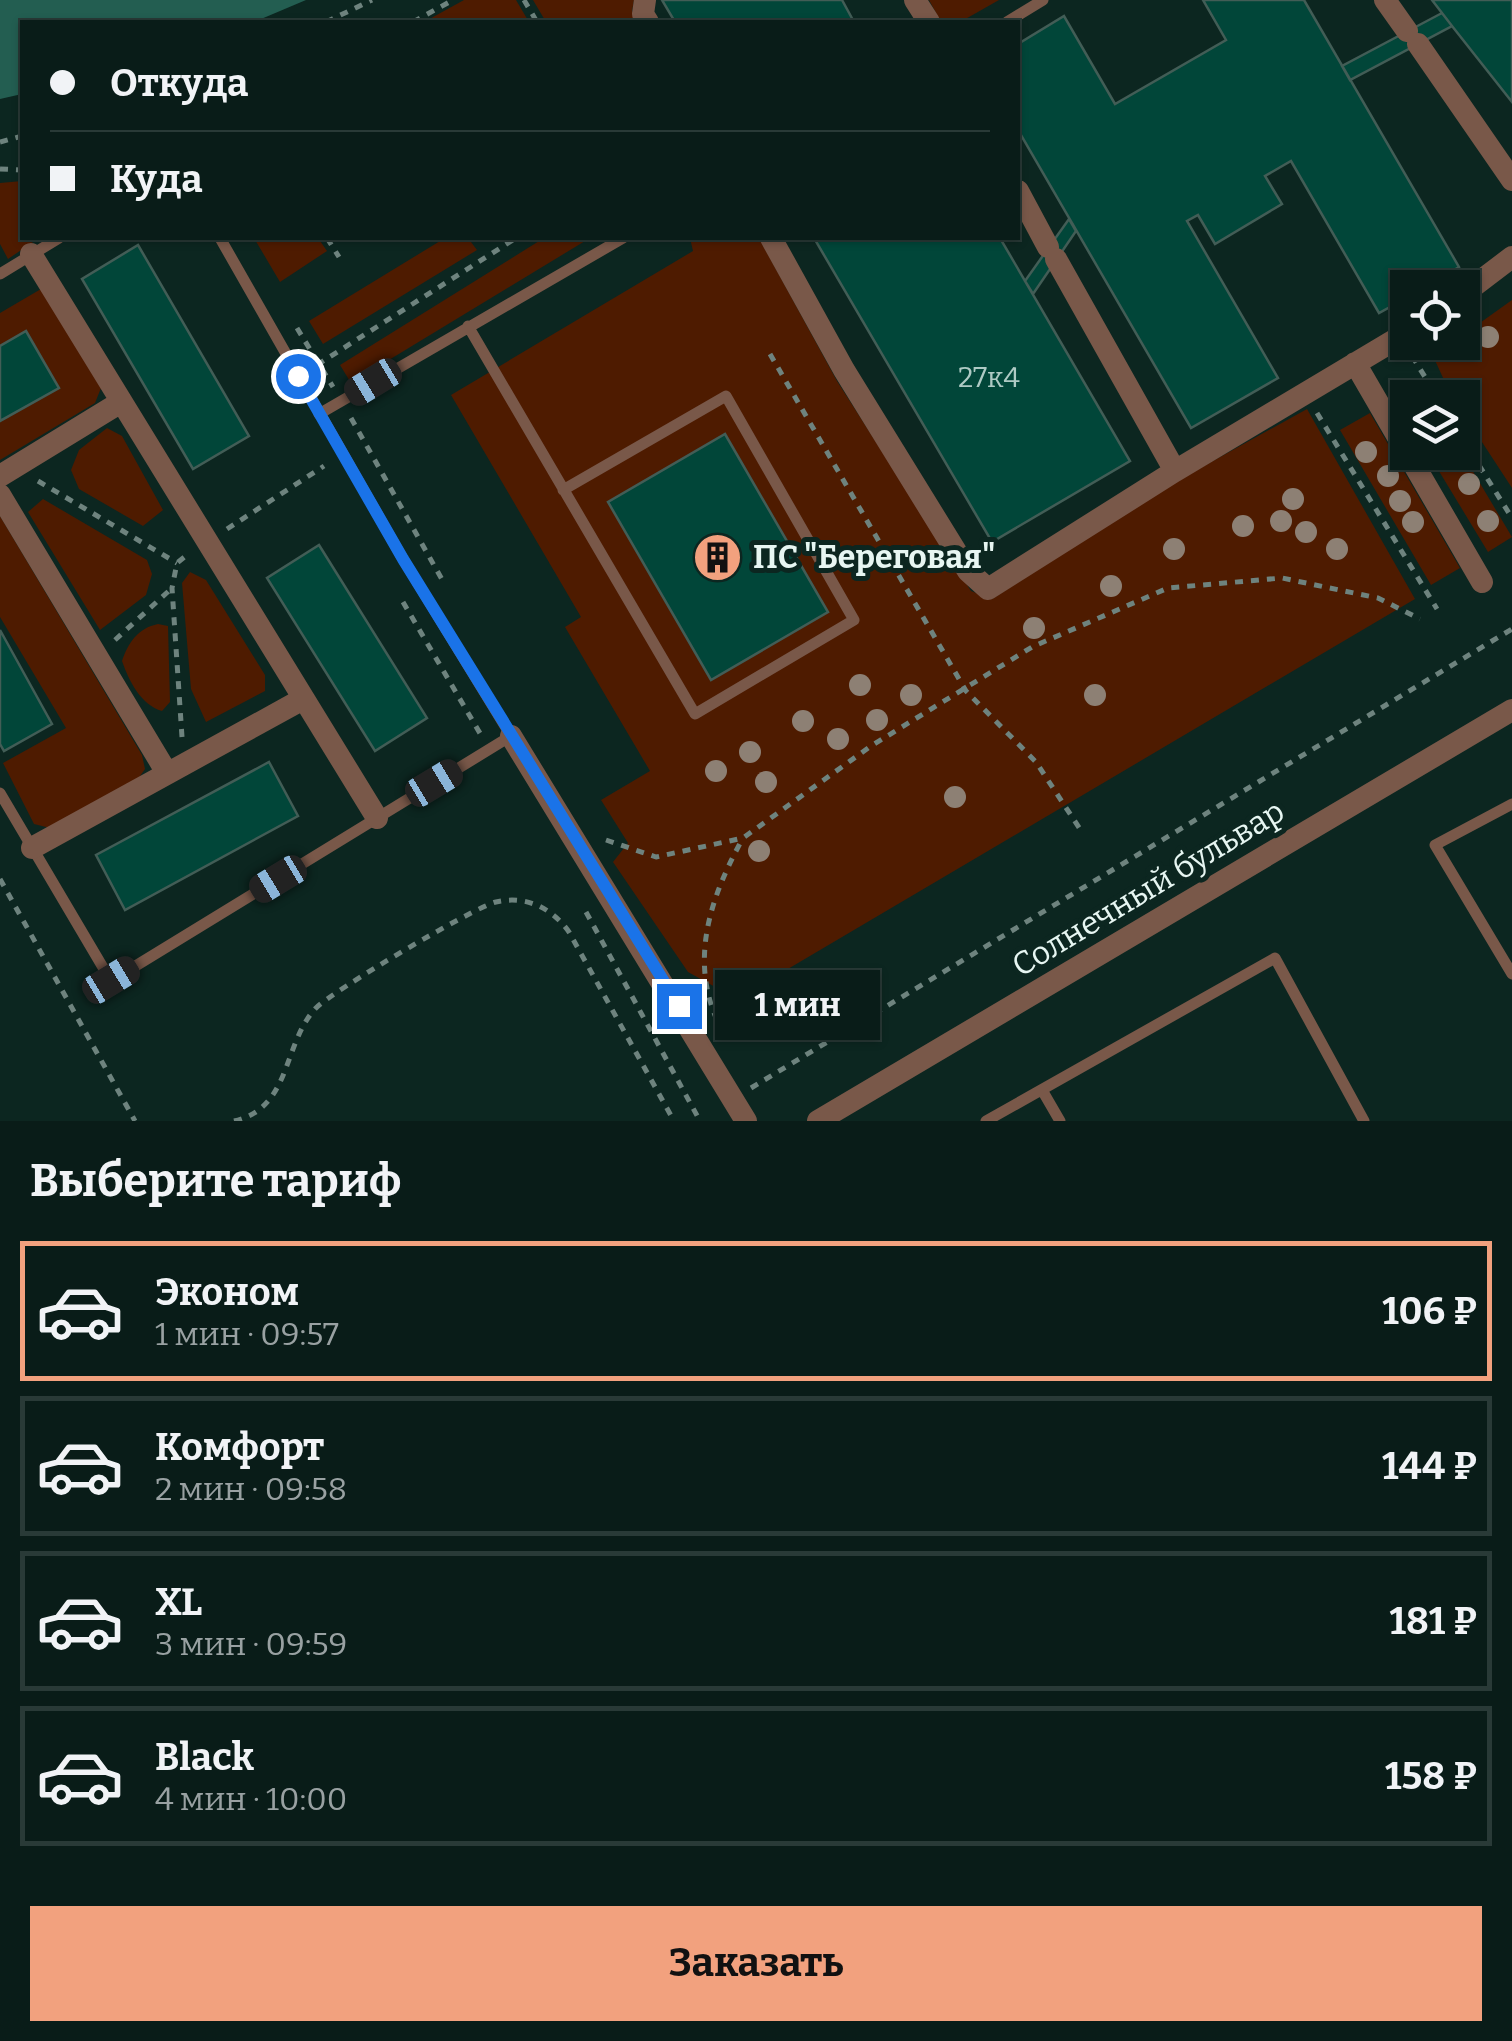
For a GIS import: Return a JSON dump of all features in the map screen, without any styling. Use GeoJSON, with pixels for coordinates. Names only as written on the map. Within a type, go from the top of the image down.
{"type":"FeatureCollection","features":[{"type":"Feature","properties":{"kind":"street"},"geometry":{"type":"LineString","coordinates":[[1385,0],[1512,180]]}},
{"type":"Feature","properties":{"kind":"street"},"geometry":{"type":"LineString","coordinates":[[1020,195],[1175,471]]}},
{"type":"Feature","properties":{"kind":"street"},"geometry":{"type":"LineString","coordinates":[[772,240],[844,370],[968,571],[988,589],[1390,342]]}},
{"type":"Feature","properties":{"kind":"street"},"geometry":{"type":"LineString","coordinates":[[31,254],[378,818]]}},
{"type":"Feature","properties":{"kind":"street"},"geometry":{"type":"LineString","coordinates":[[1480,281],[1512,257]]}},
{"type":"Feature","properties":{"kind":"street"},"geometry":{"type":"LineString","coordinates":[[1355,363],[1482,582]]}},
{"type":"Feature","properties":{"kind":"street"},"geometry":{"type":"LineString","coordinates":[[7,471],[121,402]]}},
{"type":"Feature","properties":{"kind":"street"},"geometry":{"type":"LineString","coordinates":[[0,494],[97,656],[175,769]]}},
{"type":"Feature","properties":{"kind":"street"},"geometry":{"type":"LineString","coordinates":[[32,848],[303,699]]}},
{"type":"Feature","properties":{"kind":"street","name":"Солнечный бульвар"},"geometry":{"type":"LineString","coordinates":[[818,1121],[1512,710]]}},
{"type":"Feature","properties":{"kind":"street"},"geometry":{"type":"LineString","coordinates":[[511,736],[743,1092],[746,1121]]}},
{"type":"Feature","properties":{"kind":"lane"},"geometry":{"type":"LineString","coordinates":[[1010,20],[1043,0]]}},
{"type":"Feature","properties":{"kind":"lane"},"geometry":{"type":"LineString","coordinates":[[0,274],[56,240]]}},
{"type":"Feature","properties":{"kind":"lane"},"geometry":{"type":"LineString","coordinates":[[0,794],[111,980],[511,736],[319,414],[221,240]]}},
{"type":"Feature","properties":{"kind":"lane"},"geometry":{"type":"LineString","coordinates":[[319,414],[619,240]]}},
{"type":"Feature","properties":{"kind":"lane"},"geometry":{"type":"LineString","coordinates":[[468,326],[563,490],[695,714],[854,620],[726,396],[563,490]]}},
{"type":"Feature","properties":{"kind":"lane"},"geometry":{"type":"LineString","coordinates":[[1512,804],[1435,845],[1512,974]]}},
{"type":"Feature","properties":{"kind":"lane"},"geometry":{"type":"LineString","coordinates":[[986,1121],[1275,958],[1364,1121]]}},
{"type":"Feature","properties":{"kind":"lane"},"geometry":{"type":"LineString","coordinates":[[1042,1090],[1060,1121]]}},
{"type":"Feature","properties":{"kind":"path"},"geometry":{"type":"LineString","coordinates":[[330,20],[372,0]]}},
{"type":"Feature","properties":{"kind":"path"},"geometry":{"type":"LineString","coordinates":[[417,20],[453,0]]}},
{"type":"Feature","properties":{"kind":"path"},"geometry":{"type":"LineString","coordinates":[[328,240],[339,256]]}},
{"type":"Feature","properties":{"kind":"path"},"geometry":{"type":"LineString","coordinates":[[298,376],[513,240]]}},
{"type":"Feature","properties":{"kind":"path"},"geometry":{"type":"LineString","coordinates":[[292,318],[451,596]]}},
{"type":"Feature","properties":{"kind":"path"},"geometry":{"type":"LineString","coordinates":[[770,354],[966,691],[1036,762],[1080,829]]}},
{"type":"Feature","properties":{"kind":"path"},"geometry":{"type":"LineString","coordinates":[[1305,394],[1436,609]]}},
{"type":"Feature","properties":{"kind":"path"},"geometry":{"type":"LineString","coordinates":[[316,452],[333,482]]}},
{"type":"Feature","properties":{"kind":"path"},"geometry":{"type":"LineString","coordinates":[[175,769],[172,588],[178,562],[324,466]]}},
{"type":"Feature","properties":{"kind":"path"},"geometry":{"type":"LineString","coordinates":[[1480,467],[1512,518]]}},
{"type":"Feature","properties":{"kind":"path"},"geometry":{"type":"LineString","coordinates":[[7,471],[178,562]]}},
{"type":"Feature","properties":{"kind":"path"},"geometry":{"type":"LineString","coordinates":[[596,836],[656,857],[743,838],[871,746],[1032,647],[1168,588],[1282,578],[1378,598],[1420,619]]}},
{"type":"Feature","properties":{"kind":"path"},"geometry":{"type":"LineString","coordinates":[[97,656],[172,588]]}},
{"type":"Feature","properties":{"kind":"path"},"geometry":{"type":"LineString","coordinates":[[398,594],[490,749]]}},
{"type":"Feature","properties":{"kind":"path"},"geometry":{"type":"LineString","coordinates":[[743,1092],[1512,629]]}},
{"type":"Feature","properties":{"kind":"path"},"geometry":{"type":"LineString","coordinates":[[722,1030],[710,1003],[705,938],[715,889],[743,838]]}},
{"type":"Feature","properties":{"kind":"path"},"geometry":{"type":"LineString","coordinates":[[0,879],[135,1121]]}},
{"type":"Feature","properties":{"kind":"path"},"geometry":{"type":"LineString","coordinates":[[234,1121],[250,1118],[279,1090],[302,1028],[317,1006],[448,925],[495,902],[528,902],[554,912],[674,1121]]}},
{"type":"Feature","properties":{"kind":"path"},"geometry":{"type":"LineString","coordinates":[[584,909],[699,1121]]}},
{"type":"Feature","properties":{"kind":"path"},"geometry":{"type":"LineString","coordinates":[[743,1092],[745,1072]]}},
{"type":"Feature","properties":{"kind":"path"},"geometry":{"type":"LineString","coordinates":[[743,1092],[761,1098]]}},
{"type":"Feature","properties":{"kind":"shaded area"},"geometry":{"type":"Polygon","coordinates":[[[0,0],[306,0],[259,20],[20,20],[20,94],[0,99],[0,0]]]}},
{"type":"Feature","properties":{"kind":"shaded area"},"geometry":{"type":"Polygon","coordinates":[[[464,0],[516,0],[528,20],[428,20],[464,0]]]}},
{"type":"Feature","properties":{"kind":"shaded area"},"geometry":{"type":"Polygon","coordinates":[[[533,0],[634,0],[632,11],[638,20],[545,20],[533,0]]]}},
{"type":"Feature","properties":{"kind":"shaded area"},"geometry":{"type":"Polygon","coordinates":[[[929,0],[999,0],[964,20],[940,20],[929,0]]]}},
{"type":"Feature","properties":{"kind":"shaded area"},"geometry":{"type":"Polygon","coordinates":[[[20,181],[20,240],[36,240],[8,259],[0,244],[0,183],[20,181]]]}},
{"type":"Feature","properties":{"kind":"shaded area"},"geometry":{"type":"Polygon","coordinates":[[[255,240],[319,240],[327,251],[280,282],[255,240]]]}},
{"type":"Feature","properties":{"kind":"shaded area"},"geometry":{"type":"Polygon","coordinates":[[[442,240],[470,240],[477,250],[323,344],[309,321],[442,240]]]}},
{"type":"Feature","properties":{"kind":"shaded area"},"geometry":{"type":"Polygon","coordinates":[[[541,240],[587,240],[351,383],[340,365],[541,240]]]}},
{"type":"Feature","properties":{"kind":"shaded area"},"geometry":{"type":"Polygon","coordinates":[[[690,240],[760,240],[837,381],[971,591],[992,599],[1157,492],[1307,409],[1415,599],[737,999],[688,972],[613,862],[628,843],[601,800],[650,771],[565,627],[581,617],[451,395],[693,251],[690,240]]]}},
{"type":"Feature","properties":{"kind":"shaded area"},"geometry":{"type":"Polygon","coordinates":[[[41,289],[101,388],[95,403],[0,460],[0,313],[41,289]]]}},
{"type":"Feature","properties":{"kind":"shaded area"},"geometry":{"type":"Polygon","coordinates":[[[1512,300],[1512,488],[1480,439],[1480,380],[1444,380],[1435,360],[1480,360],[1480,323],[1512,300]]]}},
{"type":"Feature","properties":{"kind":"shaded area"},"geometry":{"type":"Polygon","coordinates":[[[1370,413],[1390,447],[1390,470],[1403,470],[1460,568],[1431,585],[1340,430],[1370,413]]]}},
{"type":"Feature","properties":{"kind":"shaded area"},"geometry":{"type":"Polygon","coordinates":[[[107,428],[122,436],[163,510],[143,526],[79,489],[71,470],[79,450],[107,428]]]}},
{"type":"Feature","properties":{"kind":"shaded area"},"geometry":{"type":"Polygon","coordinates":[[[1438,470],[1472,470],[1512,537],[1488,552],[1438,470]]]}},
{"type":"Feature","properties":{"kind":"shaded area"},"geometry":{"type":"Polygon","coordinates":[[[43,499],[147,560],[152,574],[146,595],[100,630],[28,512],[43,499]]]}},
{"type":"Feature","properties":{"kind":"shaded area"},"geometry":{"type":"Polygon","coordinates":[[[0,516],[142,755],[145,769],[138,779],[50,828],[34,824],[3,763],[66,728],[0,617],[0,516]]]}},
{"type":"Feature","properties":{"kind":"shaded area"},"geometry":{"type":"Polygon","coordinates":[[[190,572],[206,580],[265,675],[265,691],[206,722],[191,689],[182,583],[190,572]]]}},
{"type":"Feature","properties":{"kind":"shaded area"},"geometry":{"type":"Polygon","coordinates":[[[158,624],[168,626],[170,702],[162,711],[142,698],[122,661],[135,637],[158,624]]]}},
{"type":"Feature","properties":{"kind":"building"},"geometry":{"type":"Polygon","coordinates":[[[662,0],[842,0],[853,20],[674,20],[662,0]]]}},
{"type":"Feature","properties":{"kind":"building"},"geometry":{"type":"Polygon","coordinates":[[[1203,0],[1304,0],[1459,267],[1390,270],[1390,307],[1379,313],[1291,161],[1265,176],[1282,204],[1215,244],[1198,215],[1187,221],[1278,378],[1191,428],[1020,133],[1020,43],[1064,16],[1115,104],[1226,40],[1203,0]]]}},
{"type":"Feature","properties":{"kind":"building"},"geometry":{"type":"Polygon","coordinates":[[[1432,0],[1512,0],[1512,102],[1452,26],[1432,0]]]}},
{"type":"Feature","properties":{"kind":"building"},"geometry":{"type":"Polygon","coordinates":[[[1442,13],[1452,26],[1350,80],[1342,66],[1442,13]]]}},
{"type":"Feature","properties":{"kind":"building"},"geometry":{"type":"Polygon","coordinates":[[[1069,219],[1076,231],[1033,294],[1025,281],[1069,219]]]}},
{"type":"Feature","properties":{"kind":"building"},"geometry":{"type":"Polygon","coordinates":[[[815,240],[1001,240],[1130,461],[992,542],[815,240]]]}},
{"type":"Feature","properties":{"kind":"building"},"geometry":{"type":"Polygon","coordinates":[[[138,245],[249,436],[193,469],[82,279],[138,245]]]}},
{"type":"Feature","properties":{"kind":"building"},"geometry":{"type":"Polygon","coordinates":[[[26,331],[59,388],[0,421],[0,346],[26,331]]]}},
{"type":"Feature","properties":{"kind":"building","name":"ПС \"Береговая\""},"geometry":{"type":"Polygon","coordinates":[[[725,434],[828,612],[711,680],[608,502],[725,434]]]}},
{"type":"Feature","properties":{"kind":"building"},"geometry":{"type":"Polygon","coordinates":[[[319,545],[427,718],[375,751],[267,578],[319,545]]]}},
{"type":"Feature","properties":{"kind":"building"},"geometry":{"type":"Polygon","coordinates":[[[0,630],[52,724],[4,751],[0,744],[0,630]]]}},
{"type":"Feature","properties":{"kind":"building"},"geometry":{"type":"Polygon","coordinates":[[[269,762],[298,816],[125,910],[96,855],[269,762]]]}},
{"type":"Feature","properties":{"kind":"place","name":"ПС \"Береговая\""},"geometry":{"type":"Point","coordinates":[718,557]}},
{"type":"Feature","properties":{"kind":"route"},"geometry":{"type":"LineString","coordinates":[[298,376],[403,559],[679,1006]]}}]}
